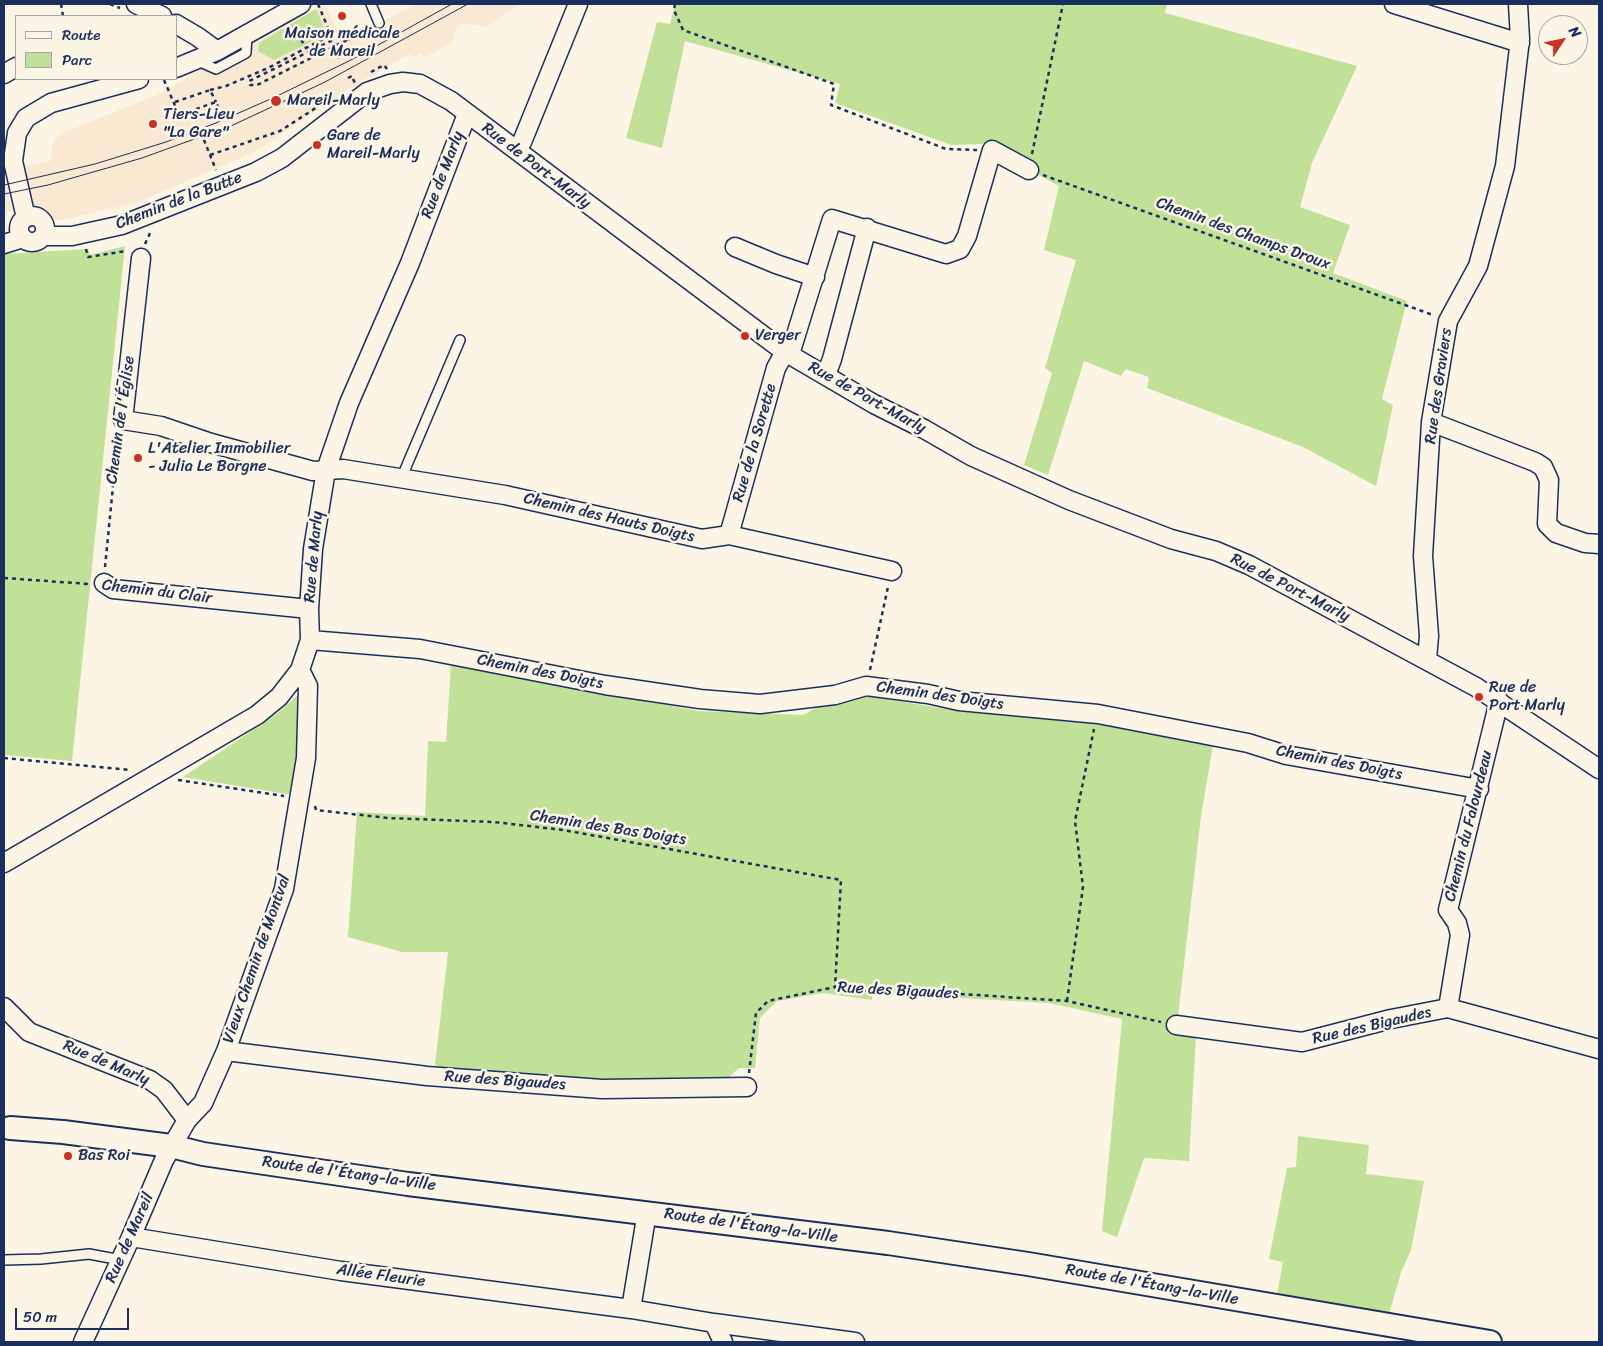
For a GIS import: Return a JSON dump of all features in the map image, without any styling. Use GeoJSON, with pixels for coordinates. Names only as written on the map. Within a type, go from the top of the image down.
{"type":"FeatureCollection","features":[{"type":"Feature","properties":{"kind":"street"},"geometry":{"type":"LineString","coordinates":[[136,4],[160,15]]}},
{"type":"Feature","properties":{"kind":"street"},"geometry":{"type":"LineString","coordinates":[[178,67],[217,51],[301,4]]}},
{"type":"Feature","properties":{"kind":"street"},"geometry":{"type":"LineString","coordinates":[[516,150],[525,135],[578,4]]}},
{"type":"Feature","properties":{"kind":"street"},"geometry":{"type":"LineString","coordinates":[[1394,4],[1520,43]]}},
{"type":"Feature","properties":{"kind":"street","name":"Rue des Graviers"},"geometry":{"type":"LineString","coordinates":[[1427,659],[1429,636],[1423,556],[1431,422],[1448,320],[1478,266],[1505,166],[1520,43],[1518,4]]}},
{"type":"Feature","properties":{"kind":"street"},"geometry":{"type":"LineString","coordinates":[[178,25],[217,51]]}},
{"type":"Feature","properties":{"kind":"street"},"geometry":{"type":"LineString","coordinates":[[4,74],[15,68]]}},
{"type":"Feature","properties":{"kind":"street"},"geometry":{"type":"LineString","coordinates":[[26,218],[13,161],[17,133],[26,118],[51,103],[135,80]]}},
{"type":"Feature","properties":{"kind":"street","name":"Rue de Port-Marly"},"geometry":{"type":"LineString","coordinates":[[282,158],[368,92],[390,84],[403,82],[420,84],[445,97],[788,353],[874,404],[924,429],[971,456],[1069,500],[1170,539],[1216,551],[1242,561],[1427,659],[1499,701],[1599,769]]}},
{"type":"Feature","properties":{"kind":"street","name":"Rue de Marly"},"geometry":{"type":"LineString","coordinates":[[4,863],[257,715],[279,697],[300,670],[310,640],[309,609],[313,549],[321,489],[326,470],[349,403],[410,263],[467,114]]}},
{"type":"Feature","properties":{"kind":"street"},"geometry":{"type":"LineString","coordinates":[[826,375],[867,228],[946,254],[960,249],[967,236],[992,150],[1029,170]]}},
{"type":"Feature","properties":{"kind":"street","name":"Chemin de la Butte"},"geometry":{"type":"LineString","coordinates":[[44,236],[67,237],[122,225],[256,172],[282,158]]}},
{"type":"Feature","properties":{"kind":"street"},"geometry":{"type":"LineString","coordinates":[[4,244],[23,238],[34,242],[44,236],[45,228],[42,220],[35,216],[26,218],[19,227],[23,238]]}},
{"type":"Feature","properties":{"kind":"street","name":"Rue de la Sorette"},"geometry":{"type":"LineString","coordinates":[[729,535],[776,368],[788,353],[815,277],[832,219],[867,228]]}},
{"type":"Feature","properties":{"kind":"street"},"geometry":{"type":"LineString","coordinates":[[735,247],[776,264],[815,277]]}},
{"type":"Feature","properties":{"kind":"street","name":"Chemin de l'Église"},"geometry":{"type":"LineString","coordinates":[[123,420],[137,254]]}},
{"type":"Feature","properties":{"kind":"street","name":"Chemin des Hauts Doigts"},"geometry":{"type":"LineString","coordinates":[[123,420],[161,426],[211,443],[313,471],[343,469],[505,495],[702,539],[729,535],[892,571]]}},
{"type":"Feature","properties":{"kind":"street"},"geometry":{"type":"LineString","coordinates":[[1431,422],[1535,462],[1543,467],[1549,480],[1548,524],[1556,533],[1599,544]]}},
{"type":"Feature","properties":{"kind":"street","name":"Chemin du Clair"},"geometry":{"type":"LineString","coordinates":[[104,583],[113,589],[309,609]]}},
{"type":"Feature","properties":{"kind":"street","name":"Chemin des Doigts"},"geometry":{"type":"LineString","coordinates":[[310,640],[420,649],[605,685],[709,700],[760,704],[835,695],[866,686],[928,694],[960,702],[1098,714],[1248,743],[1286,755],[1479,789]]}},
{"type":"Feature","properties":{"kind":"street","name":"Vieux Chemin de Montval"},"geometry":{"type":"LineString","coordinates":[[187,1120],[203,1103],[226,1051],[284,890],[306,758],[308,686],[300,670]]}},
{"type":"Feature","properties":{"kind":"street","name":"Chemin du Falourdeau"},"geometry":{"type":"LineString","coordinates":[[1448,1008],[1460,935],[1457,923],[1448,910],[1499,701]]}},
{"type":"Feature","properties":{"kind":"street","name":"Rue de Marly"},"geometry":{"type":"LineString","coordinates":[[4,1007],[29,1032],[150,1080],[164,1090],[187,1120]]}},
{"type":"Feature","properties":{"kind":"street","name":"Rue des Bigaudes"},"geometry":{"type":"LineString","coordinates":[[1176,1025],[1302,1042],[1391,1019],[1448,1008],[1599,1049]]}},
{"type":"Feature","properties":{"kind":"street","name":"Rue des Bigaudes"},"geometry":{"type":"LineString","coordinates":[[226,1051],[427,1076],[602,1089],[747,1086]]}},
{"type":"Feature","properties":{"kind":"street"},"geometry":{"type":"LineString","coordinates":[[167,1153],[187,1120]]}},
{"type":"Feature","properties":{"kind":"street","name":"Route de l'Étang-la-Ville"},"geometry":{"type":"LineString","coordinates":[[7,1128],[339,1179],[1028,1264],[1490,1342]]}},
{"type":"Feature","properties":{"kind":"street","name":"Rue de Mareil"},"geometry":{"type":"LineString","coordinates":[[83,1342],[167,1153]]}},
{"type":"Feature","properties":{"kind":"street"},"geometry":{"type":"LineString","coordinates":[[630,1309],[646,1217]]}},
{"type":"Feature","properties":{"kind":"street","name":"Route de l'Étang-la-Ville"},"geometry":{"type":"LineString","coordinates":[[646,1217],[882,1251],[1431,1342]]}},
{"type":"Feature","properties":{"kind":"street","name":"Allée Fleurie"},"geometry":{"type":"LineString","coordinates":[[131,1237],[341,1272],[630,1309],[714,1323],[855,1342]]}},
{"type":"Feature","properties":{"kind":"street"},"geometry":{"type":"LineString","coordinates":[[714,1323],[723,1342]]}},
{"type":"Feature","properties":{"kind":"lane"},"geometry":{"type":"LineString","coordinates":[[371,4],[379,23]]}},
{"type":"Feature","properties":{"kind":"lane"},"geometry":{"type":"LineString","coordinates":[[198,60],[216,69],[246,52],[247,35]]}},
{"type":"Feature","properties":{"kind":"lane"},"geometry":{"type":"LineString","coordinates":[[401,479],[460,340]]}},
{"type":"Feature","properties":{"kind":"lane"},"geometry":{"type":"LineString","coordinates":[[4,1260],[41,1259],[89,1254],[121,1260]]}},
{"type":"Feature","properties":{"kind":"path"},"geometry":{"type":"LineString","coordinates":[[318,4],[339,55]]}},
{"type":"Feature","properties":{"kind":"path"},"geometry":{"type":"LineString","coordinates":[[675,4],[674,10],[683,30],[834,84],[832,105],[946,149],[992,150]]}},
{"type":"Feature","properties":{"kind":"path"},"geometry":{"type":"LineString","coordinates":[[1029,170],[1063,4]]}},
{"type":"Feature","properties":{"kind":"path"},"geometry":{"type":"LineString","coordinates":[[286,13],[306,48]]}},
{"type":"Feature","properties":{"kind":"path"},"geometry":{"type":"LineString","coordinates":[[334,42],[249,81],[250,84],[257,85],[348,42],[379,23]]}},
{"type":"Feature","properties":{"kind":"path"},"geometry":{"type":"LineString","coordinates":[[174,102],[226,86],[268,68],[331,35]]}},
{"type":"Feature","properties":{"kind":"path"},"geometry":{"type":"LineString","coordinates":[[369,74],[382,66]]}},
{"type":"Feature","properties":{"kind":"path"},"geometry":{"type":"LineString","coordinates":[[348,78],[352,78],[356,85]]}},
{"type":"Feature","properties":{"kind":"path"},"geometry":{"type":"LineString","coordinates":[[163,80],[179,115],[216,102]]}},
{"type":"Feature","properties":{"kind":"path"},"geometry":{"type":"LineString","coordinates":[[350,86],[358,81]]}},
{"type":"Feature","properties":{"kind":"path"},"geometry":{"type":"LineString","coordinates":[[210,90],[218,109]]}},
{"type":"Feature","properties":{"kind":"path"},"geometry":{"type":"LineString","coordinates":[[210,155],[280,131],[327,101]]}},
{"type":"Feature","properties":{"kind":"path"},"geometry":{"type":"LineString","coordinates":[[192,110],[214,168]]}},
{"type":"Feature","properties":{"kind":"path"},"geometry":{"type":"LineString","coordinates":[[197,123],[201,121]]}},
{"type":"Feature","properties":{"kind":"path"},"geometry":{"type":"LineString","coordinates":[[205,144],[210,143]]}},
{"type":"Feature","properties":{"kind":"path","name":"Chemin des Champs Droux"},"geometry":{"type":"LineString","coordinates":[[1029,170],[1448,320]]}},
{"type":"Feature","properties":{"kind":"path"},"geometry":{"type":"LineString","coordinates":[[85,248],[88,257],[137,254]]}},
{"type":"Feature","properties":{"kind":"path","name":"Chemin de l'Église"},"geometry":{"type":"LineString","coordinates":[[104,583],[116,444],[123,420]]}},
{"type":"Feature","properties":{"kind":"path"},"geometry":{"type":"LineString","coordinates":[[866,686],[892,571]]}},
{"type":"Feature","properties":{"kind":"path","name":"Chemin du Clair"},"geometry":{"type":"LineString","coordinates":[[4,578],[83,584],[104,583]]}},
{"type":"Feature","properties":{"kind":"path"},"geometry":{"type":"LineString","coordinates":[[1067,1001],[1083,887],[1075,821],[1098,714]]}},
{"type":"Feature","properties":{"kind":"path","name":"Chemin des Bas Doigts"},"geometry":{"type":"LineString","coordinates":[[314,801],[316,810],[388,818],[494,822],[563,830],[841,880],[835,987]]}},
{"type":"Feature","properties":{"kind":"path","name":"Rue des Bigaudes"},"geometry":{"type":"LineString","coordinates":[[747,1086],[756,1013],[768,1001],[835,987],[857,991],[901,990],[1067,1001],[1176,1025]]}},
{"type":"Feature","properties":{"kind":"shaded area"},"geometry":{"type":"Polygon","coordinates":[[[325,4],[341,38],[385,20],[416,4],[520,4],[486,27],[463,23],[456,28],[453,41],[424,58],[420,53],[412,58],[410,54],[383,69],[342,93],[257,151],[139,202],[58,221],[38,207],[8,211],[4,221],[4,169],[51,161],[52,145],[60,134],[162,93],[211,63],[325,4]]]}},
{"type":"Feature","properties":{"kind":"green space"},"geometry":{"type":"Polygon","coordinates":[[[675,4],[1167,4],[1165,13],[1357,66],[1312,163],[1300,207],[1350,225],[1333,273],[1407,301],[1382,399],[1393,405],[1376,486],[1303,447],[1147,388],[1149,377],[1126,369],[1121,376],[1084,361],[1048,475],[1024,465],[1052,373],[1045,368],[1076,260],[1044,250],[1059,186],[982,144],[951,145],[835,103],[840,84],[685,41],[662,148],[626,138],[657,22],[670,24],[675,4]]]}},
{"type":"Feature","properties":{"kind":"green space"},"geometry":{"type":"Polygon","coordinates":[[[316,9],[327,34],[274,60],[258,51],[259,43],[316,9]]]}},
{"type":"Feature","properties":{"kind":"green space"},"geometry":{"type":"Polygon","coordinates":[[[125,246],[72,761],[4,755],[4,254],[88,249],[90,255],[125,246]]]}},
{"type":"Feature","properties":{"kind":"green space"},"geometry":{"type":"Polygon","coordinates":[[[451,663],[698,711],[803,715],[830,700],[862,695],[964,712],[1098,721],[1213,745],[1201,816],[1177,1025],[1196,1034],[1189,1161],[1144,1158],[1117,1237],[1102,1231],[1122,1019],[1049,1003],[872,993],[872,1000],[823,993],[777,1001],[760,1018],[755,1068],[739,1068],[721,1084],[598,1086],[449,1070],[435,1065],[448,952],[402,952],[348,937],[357,812],[425,816],[428,741],[446,742],[451,663]]]}},
{"type":"Feature","properties":{"kind":"green space"},"geometry":{"type":"Polygon","coordinates":[[[303,690],[300,760],[293,795],[183,777],[278,713],[303,690]]]}},
{"type":"Feature","properties":{"kind":"green space"},"geometry":{"type":"Polygon","coordinates":[[[1298,1136],[1369,1145],[1366,1174],[1424,1181],[1411,1250],[1401,1272],[1386,1325],[1275,1305],[1283,1262],[1269,1259],[1287,1168],[1296,1167],[1298,1136]]]}},
{"type":"Feature","properties":{"kind":"tram line"},"geometry":{"type":"LineString","coordinates":[[4,185],[95,164],[166,142],[216,123],[351,60],[452,4]]}},
{"type":"Feature","properties":{"kind":"tram line"},"geometry":{"type":"LineString","coordinates":[[4,194],[48,185],[142,158],[233,125],[325,82],[468,4]]}},
{"type":"Feature","properties":{"kind":"place","name":"Maison médicale de Mareil"},"geometry":{"type":"Point","coordinates":[342,16]}},
{"type":"Feature","properties":{"kind":"place","name":"Mareil-Marly"},"geometry":{"type":"Point","coordinates":[276,101]}},
{"type":"Feature","properties":{"kind":"place","name":"Tiers-Lieu \"La Gare\""},"geometry":{"type":"Point","coordinates":[153,124]}},
{"type":"Feature","properties":{"kind":"place","name":"Gare de Mareil-Marly"},"geometry":{"type":"Point","coordinates":[317,145]}},
{"type":"Feature","properties":{"kind":"place","name":"Verger"},"geometry":{"type":"Point","coordinates":[745,336]}},
{"type":"Feature","properties":{"kind":"place","name":"L'Atelier Immobilier - Julia Le Borgne"},"geometry":{"type":"Point","coordinates":[138,458]}},
{"type":"Feature","properties":{"kind":"place","name":"Rue de Port Marly"},"geometry":{"type":"Point","coordinates":[1479,697]}},
{"type":"Feature","properties":{"kind":"place","name":"Bas Roi"},"geometry":{"type":"Point","coordinates":[68,1156]}}]}
